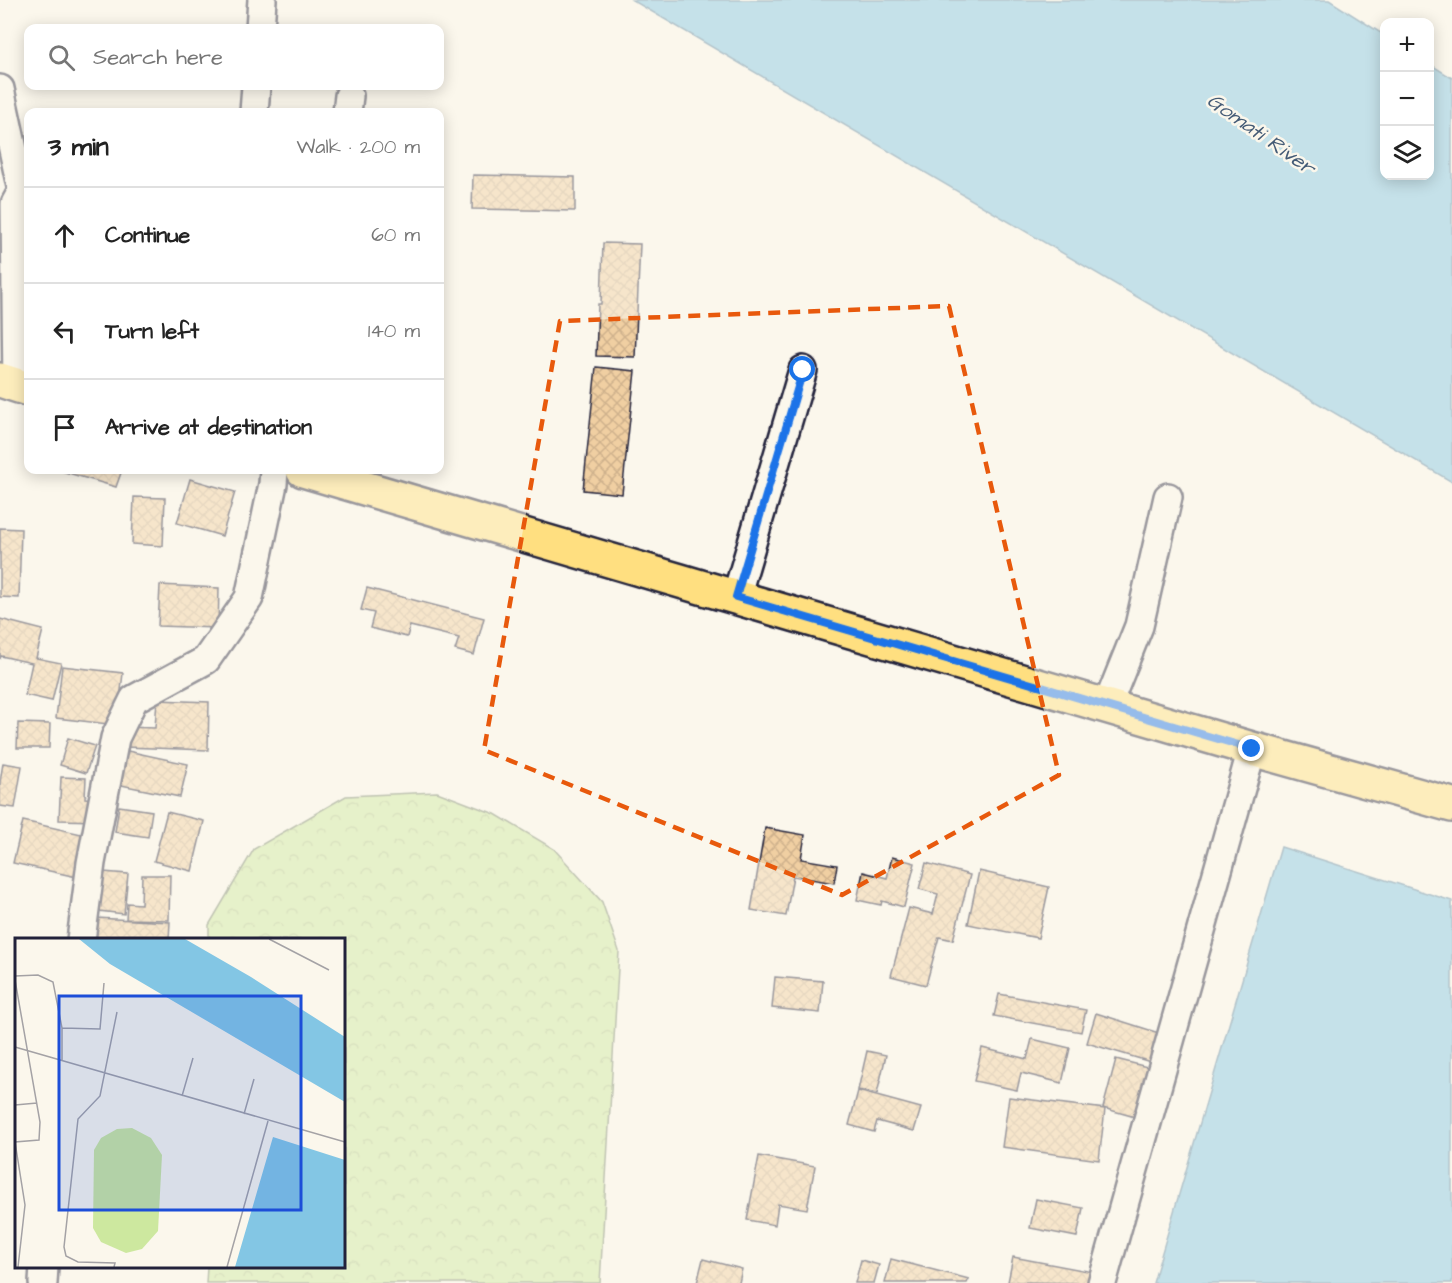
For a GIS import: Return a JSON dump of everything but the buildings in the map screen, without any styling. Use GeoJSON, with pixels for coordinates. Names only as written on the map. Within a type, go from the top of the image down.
{"type":"FeatureCollection","features":[{"type":"Feature","properties":{"kind":"main road"},"geometry":{"type":"LineString","coordinates":[[317,474],[1252,749],[1452,805]]}},
{"type":"Feature","properties":{"kind":"street"},"geometry":{"type":"LineString","coordinates":[[260,24],[262,0]]}},
{"type":"Feature","properties":{"kind":"street"},"geometry":{"type":"LineString","coordinates":[[0,89],[24,187]]}},
{"type":"Feature","properties":{"kind":"street"},"geometry":{"type":"LineString","coordinates":[[254,108],[256,90]]}},
{"type":"Feature","properties":{"kind":"street"},"geometry":{"type":"LineString","coordinates":[[15,385],[15,204],[24,192]]}},
{"type":"Feature","properties":{"kind":"street"},"geometry":{"type":"LineString","coordinates":[[736,597],[803,370]]}},
{"type":"Feature","properties":{"kind":"street"},"geometry":{"type":"LineString","coordinates":[[81,938],[91,863],[115,738],[134,699],[206,660],[249,598],[273,474]]}},
{"type":"Feature","properties":{"kind":"street"},"geometry":{"type":"LineString","coordinates":[[1107,706],[1139,626],[1168,497]]}},
{"type":"Feature","properties":{"kind":"street"},"geometry":{"type":"LineString","coordinates":[[1102,1283],[1252,749]]}},
{"type":"Feature","properties":{"kind":"street"},"geometry":{"type":"LineString","coordinates":[[43,1283],[44,1268]]}},
{"type":"Feature","properties":{"kind":"highlighted area"},"geometry":{"type":"Polygon","coordinates":[[[949,306],[1059,775],[842,895],[484,750],[560,321],[949,306]]]}},
{"type":"Feature","properties":{"kind":"green space"},"geometry":{"type":"Polygon","coordinates":[[[437,792],[495,814],[554,849],[602,902],[619,951],[600,1283],[206,1283],[207,1268],[345,1268],[345,938],[209,938],[209,925],[254,849],[346,796],[437,792]]]}},
{"type":"Feature","properties":{"kind":"water","name":"Gomati River"},"geometry":{"type":"Polygon","coordinates":[[[632,0],[1329,0],[1380,32],[1380,180],[1434,180],[1434,67],[1452,78],[1452,482],[632,0]]]}},
{"type":"Feature","properties":{"kind":"water"},"geometry":{"type":"Polygon","coordinates":[[[1281,847],[1452,901],[1452,1283],[1153,1283],[1281,847]]]}},
{"type":"Feature","properties":{"kind":"route"},"geometry":{"type":"LineString","coordinates":[[803,370],[736,597],[1252,749]]}}]}
